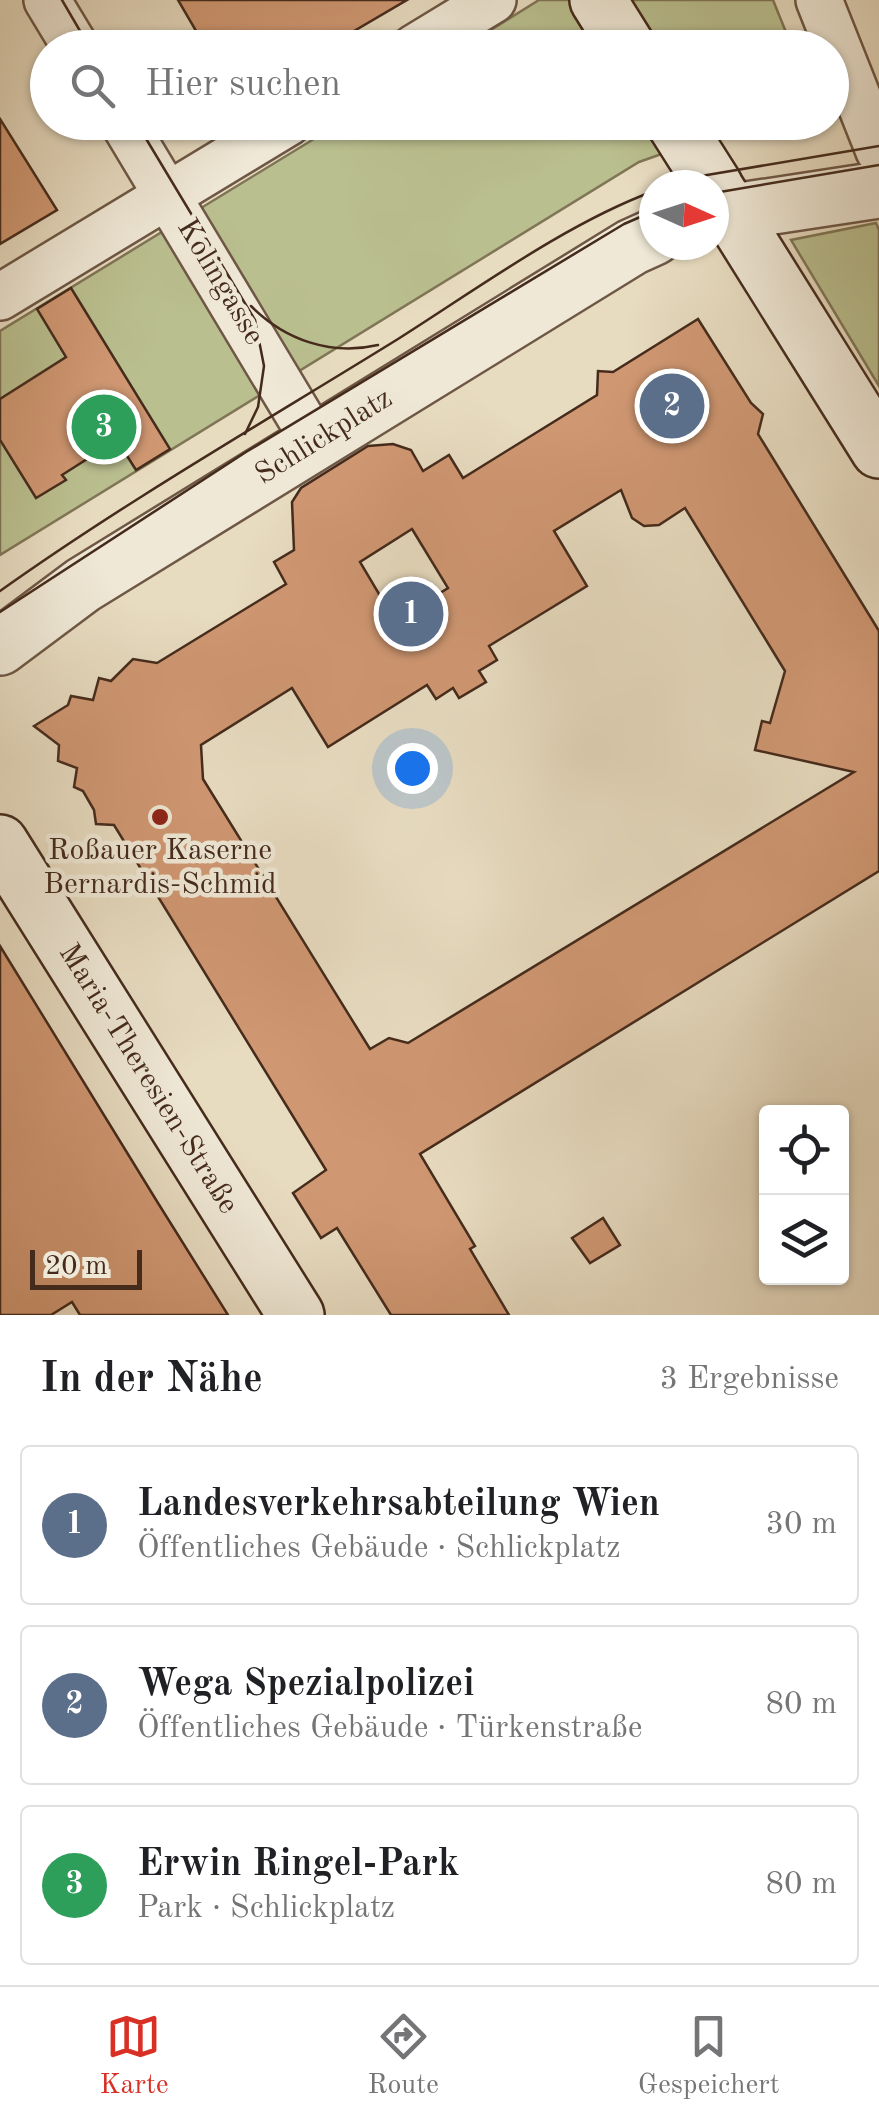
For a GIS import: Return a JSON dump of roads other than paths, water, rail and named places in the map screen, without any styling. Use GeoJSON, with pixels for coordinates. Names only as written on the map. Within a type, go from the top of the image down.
{"type":"FeatureCollection","features":[{"type":"Feature","properties":{"kind":"main road"},"geometry":{"type":"LineString","coordinates":[[598,0],[617,30]]}},
{"type":"Feature","properties":{"kind":"main road"},"geometry":{"type":"LineString","coordinates":[[684,140],[701,170]]}},
{"type":"Feature","properties":{"kind":"main road"},"geometry":{"type":"LineString","coordinates":[[729,198],[879,190]]}},
{"type":"Feature","properties":{"kind":"main road"},"geometry":{"type":"LineString","coordinates":[[729,216],[879,450]]}},
{"type":"Feature","properties":{"kind":"main road","name":"Schlickplatz"},"geometry":{"type":"LineString","coordinates":[[0,646],[83,586],[639,243]]}},
{"type":"Feature","properties":{"kind":"main road","name":"Maria-Theresien-Straße"},"geometry":{"type":"LineString","coordinates":[[0,843],[296,1315]]}},
{"type":"Feature","properties":{"kind":"street"},"geometry":{"type":"LineString","coordinates":[[47,0],[65,30]]}},
{"type":"Feature","properties":{"kind":"street"},"geometry":{"type":"LineString","coordinates":[[444,30],[493,0]]}},
{"type":"Feature","properties":{"kind":"street"},"geometry":{"type":"LineString","coordinates":[[820,0],[832,30]]}},
{"type":"Feature","properties":{"kind":"street"},"geometry":{"type":"LineString","coordinates":[[849,74],[879,151]]}},
{"type":"Feature","properties":{"kind":"street","name":"Kolingasse"},"geometry":{"type":"LineString","coordinates":[[134,140],[315,442]]}},
{"type":"Feature","properties":{"kind":"street"},"geometry":{"type":"LineString","coordinates":[[0,297],[259,140]]}},
{"type":"Feature","properties":{"kind":"tram line"},"geometry":{"type":"LineString","coordinates":[[62,0],[80,30]]}},
{"type":"Feature","properties":{"kind":"tram line"},"geometry":{"type":"LineString","coordinates":[[147,140],[255,320],[264,366],[258,407],[245,434]]}},
{"type":"Feature","properties":{"kind":"tram line"},"geometry":{"type":"LineString","coordinates":[[729,171],[879,146]]}},
{"type":"Feature","properties":{"kind":"tram line"},"geometry":{"type":"LineString","coordinates":[[729,190],[879,165]]}},
{"type":"Feature","properties":{"kind":"tram line"},"geometry":{"type":"LineString","coordinates":[[0,591],[147,493],[523,258],[639,197]]}},
{"type":"Feature","properties":{"kind":"tram line"},"geometry":{"type":"LineString","coordinates":[[0,612],[246,452],[639,218]]}},
{"type":"Feature","properties":{"kind":"tram line"},"geometry":{"type":"LineString","coordinates":[[251,306],[279,328],[310,342],[343,348],[378,345]]}},
{"type":"Feature","properties":{"kind":"place","name":"Wega Spezialpolizei"},"geometry":{"type":"Point","coordinates":[672,406]}},
{"type":"Feature","properties":{"kind":"place","name":"Erwin Ringel-Park"},"geometry":{"type":"Point","coordinates":[104,427]}},
{"type":"Feature","properties":{"kind":"place","name":"Landesverkehrsabteilung Wien"},"geometry":{"type":"Point","coordinates":[411,614]}},
{"type":"Feature","properties":{"kind":"place","name":"Roßauer Kaserne Bernardis-Schmid"},"geometry":{"type":"Point","coordinates":[160,817]}}]}
